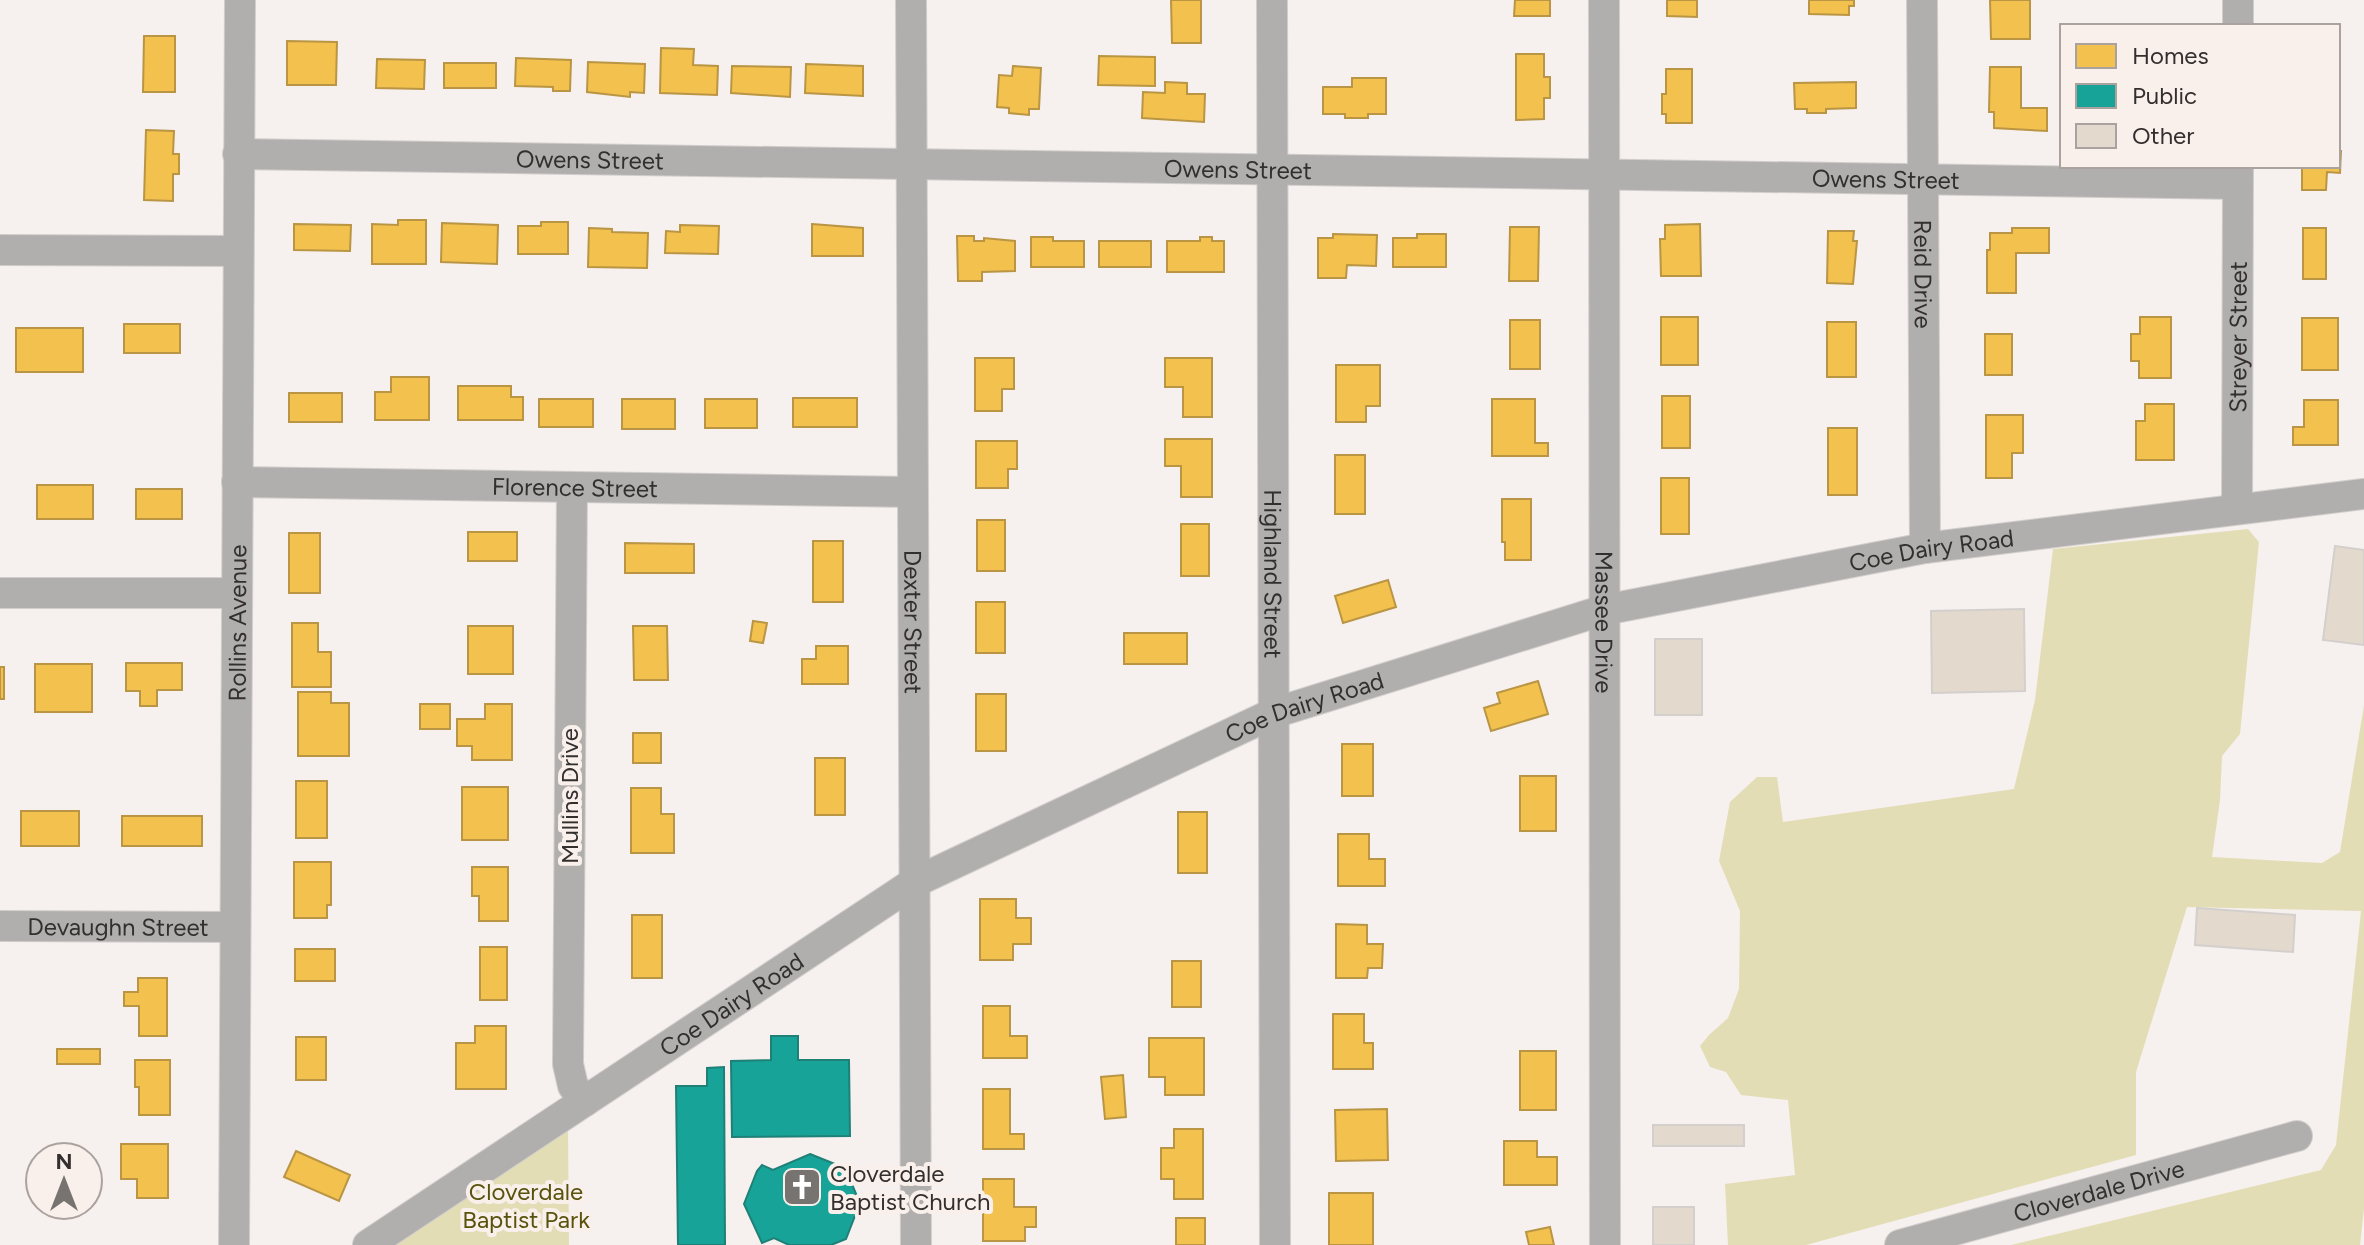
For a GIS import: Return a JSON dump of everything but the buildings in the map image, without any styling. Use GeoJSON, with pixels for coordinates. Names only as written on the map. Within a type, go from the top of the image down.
{"type":"FeatureCollection","features":[{"type":"Feature","properties":{"kind":"street","name":"Rollins Avenue"},"geometry":{"type":"LineString","coordinates":[[234,1245],[240,0]]}},
{"type":"Feature","properties":{"kind":"street","name":"Dexter Street"},"geometry":{"type":"LineString","coordinates":[[911,0],[916,1245]]}},
{"type":"Feature","properties":{"kind":"street","name":"Highland Street"},"geometry":{"type":"LineString","coordinates":[[1272,0],[1275,1245]]}},
{"type":"Feature","properties":{"kind":"street","name":"Massee Drive"},"geometry":{"type":"LineString","coordinates":[[1604,0],[1605,1245]]}},
{"type":"Feature","properties":{"kind":"street","name":"Reid Drive"},"geometry":{"type":"LineString","coordinates":[[1922,0],[1925,548]]}},
{"type":"Feature","properties":{"kind":"street"},"geometry":{"type":"LineString","coordinates":[[2238,0],[2238,24]]}},
{"type":"Feature","properties":{"kind":"street","name":"Owens Street"},"geometry":{"type":"LineString","coordinates":[[238,154],[1923,180],[2238,175]]}},
{"type":"Feature","properties":{"kind":"street","name":"Streyer Street"},"geometry":{"type":"LineString","coordinates":[[2237,509],[2238,175]]}},
{"type":"Feature","properties":{"kind":"street"},"geometry":{"type":"LineString","coordinates":[[0,250],[238,251]]}},
{"type":"Feature","properties":{"kind":"street","name":"Florence Street"},"geometry":{"type":"LineString","coordinates":[[237,482],[912,492]]}},
{"type":"Feature","properties":{"kind":"street","name":"Mullins Drive"},"geometry":{"type":"LineString","coordinates":[[572,487],[568,1064],[573,1086],[585,1101]]}},
{"type":"Feature","properties":{"kind":"street","name":"Coe Dairy Road"},"geometry":{"type":"LineString","coordinates":[[368,1245],[915,882],[1274,713],[1604,610],[1925,548],[2364,494]]}},
{"type":"Feature","properties":{"kind":"street"},"geometry":{"type":"LineString","coordinates":[[0,593],[237,593]]}},
{"type":"Feature","properties":{"kind":"street","name":"Devaughn Street"},"geometry":{"type":"LineString","coordinates":[[0,926],[235,927]]}},
{"type":"Feature","properties":{"kind":"street","name":"Cloverdale Drive"},"geometry":{"type":"LineString","coordinates":[[1900,1245],[2297,1136]]}},
{"type":"Feature","properties":{"kind":"green space"},"geometry":{"type":"Polygon","coordinates":[[[2248,529],[2259,542],[2240,734],[2222,756],[2212,857],[2322,863],[2340,852],[2364,705],[2364,1208],[2360,1245],[2011,1245],[2321,1170],[2336,1145],[2361,911],[2187,907],[2136,1072],[2136,1155],[1806,1245],[1728,1245],[1725,1184],[1795,1175],[1788,1100],[1741,1095],[1726,1072],[1710,1067],[1700,1046],[1728,1018],[1739,989],[1740,911],[1719,861],[1730,802],[1757,777],[1777,777],[1783,822],[2014,789],[2035,700],[2053,549],[2248,529]]]}},
{"type":"Feature","properties":{"kind":"green space","name":"Cloverdale Baptist Park"},"geometry":{"type":"Polygon","coordinates":[[[568,1128],[569,1245],[392,1245],[568,1128]]]}},
{"type":"Feature","properties":{"kind":"place","name":"Cloverdale Baptist Church"},"geometry":{"type":"Point","coordinates":[802,1187]}}]}
